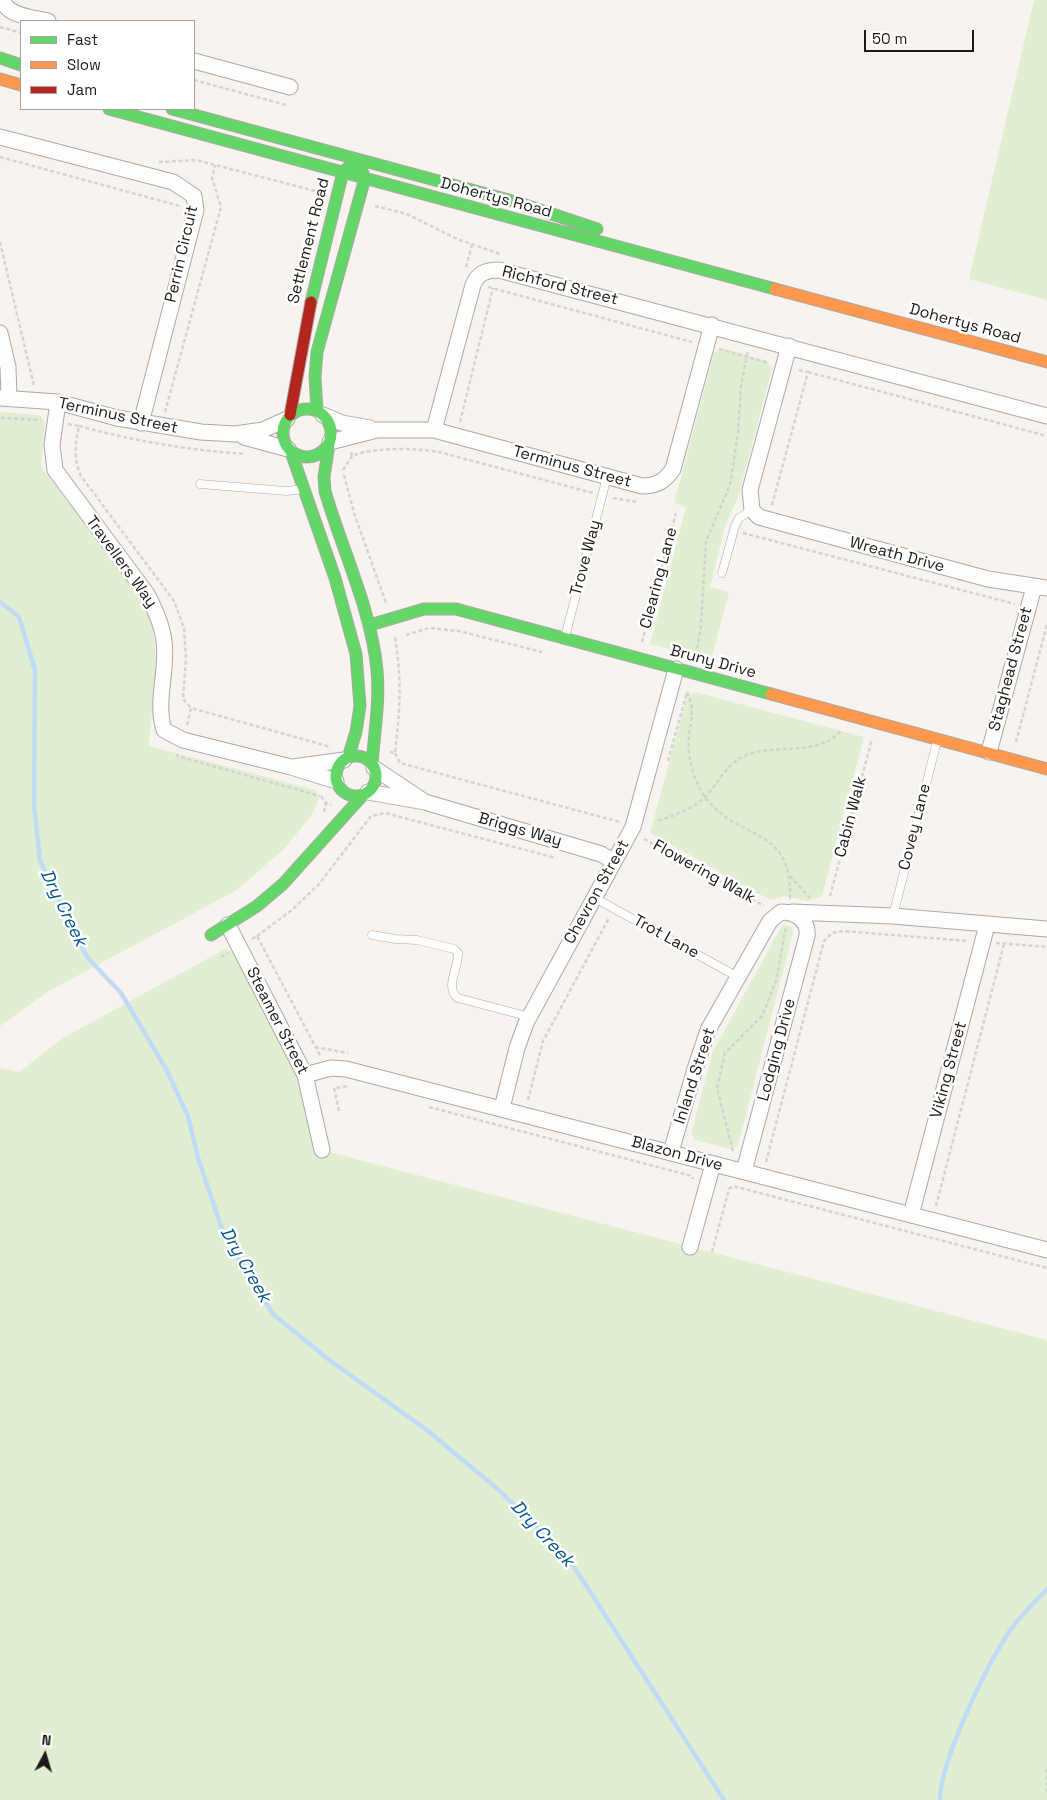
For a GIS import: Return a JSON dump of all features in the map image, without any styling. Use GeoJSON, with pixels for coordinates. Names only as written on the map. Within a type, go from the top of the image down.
{"type":"FeatureCollection","features":[{"type":"Feature","properties":{"kind":"street"},"geometry":{"type":"LineString","coordinates":[[3,0],[4,4],[13,12],[44,20]]}},
{"type":"Feature","properties":{"kind":"street"},"geometry":{"type":"LineString","coordinates":[[0,58],[20,65]]}},
{"type":"Feature","properties":{"kind":"street"},"geometry":{"type":"LineString","coordinates":[[195,61],[290,87]]}},
{"type":"Feature","properties":{"kind":"street"},"geometry":{"type":"LineString","coordinates":[[0,79],[20,85]]}},
{"type":"Feature","properties":{"kind":"street","name":"Dohertys Road"},"geometry":{"type":"LineString","coordinates":[[113,110],[1047,362]]}},
{"type":"Feature","properties":{"kind":"street","name":"Dohertys Road"},"geometry":{"type":"LineString","coordinates":[[176,110],[516,202],[875,317]]}},
{"type":"Feature","properties":{"kind":"street","name":"Perrin Circuit"},"geometry":{"type":"LineString","coordinates":[[0,137],[173,182],[194,196],[197,202],[141,423]]}},
{"type":"Feature","properties":{"kind":"street"},"geometry":{"type":"LineString","coordinates":[[211,935],[257,906],[283,884],[375,781],[373,766],[378,702],[378,671],[370,625],[325,491],[324,477],[331,427],[320,412],[315,376],[317,352],[360,203],[365,178],[358,160]]}},
{"type":"Feature","properties":{"kind":"street","name":"Settlement Road"},"geometry":{"type":"LineString","coordinates":[[289,417],[304,326],[342,172],[358,160]]}},
{"type":"Feature","properties":{"kind":"street","name":"Richford Street"},"geometry":{"type":"LineString","coordinates":[[474,283],[482,273],[489,270],[499,270],[712,325]]}},
{"type":"Feature","properties":{"kind":"street"},"geometry":{"type":"LineString","coordinates":[[435,425],[474,283]]}},
{"type":"Feature","properties":{"kind":"street"},"geometry":{"type":"LineString","coordinates":[[712,325],[1047,416]]}},
{"type":"Feature","properties":{"kind":"street","name":"Terminus Street"},"geometry":{"type":"LineString","coordinates":[[330,443],[346,437],[377,430],[435,425],[607,477],[642,486],[652,486],[668,478],[673,469],[712,325]]}},
{"type":"Feature","properties":{"kind":"street"},"geometry":{"type":"LineString","coordinates":[[0,333],[8,367],[5,398]]}},
{"type":"Feature","properties":{"kind":"street"},"geometry":{"type":"LineString","coordinates":[[752,510],[750,490],[789,346]]}},
{"type":"Feature","properties":{"kind":"street","name":"Terminus Street"},"geometry":{"type":"LineString","coordinates":[[5,398],[58,402],[141,423],[174,429],[236,434],[290,450]]}},
{"type":"Feature","properties":{"kind":"street","name":"Travellers Way"},"geometry":{"type":"LineString","coordinates":[[58,402],[52,446],[55,470],[147,594],[157,613],[164,642],[160,713],[164,730],[183,740],[291,767]]}},
{"type":"Feature","properties":{"kind":"street"},"geometry":{"type":"LineString","coordinates":[[320,412],[303,409],[289,417],[282,434],[306,489],[352,630],[357,656],[360,701],[353,745],[346,759],[337,769],[337,783],[329,808],[324,836]]}},
{"type":"Feature","properties":{"kind":"street","name":"Terminus Street"},"geometry":{"type":"LineString","coordinates":[[320,412],[342,423],[377,430]]}},
{"type":"Feature","properties":{"kind":"street","name":"Terminus Street"},"geometry":{"type":"LineString","coordinates":[[236,434],[263,430],[289,417]]}},
{"type":"Feature","properties":{"kind":"street"},"geometry":{"type":"LineString","coordinates":[[290,450],[298,456],[312,457],[325,450],[330,443]]}},
{"type":"Feature","properties":{"kind":"street","name":"Wreath Drive"},"geometry":{"type":"LineString","coordinates":[[752,510],[759,517],[768,520],[988,579],[1040,587]]}},
{"type":"Feature","properties":{"kind":"street","name":"Staghead Street"},"geometry":{"type":"LineString","coordinates":[[989,752],[1040,587]]}},
{"type":"Feature","properties":{"kind":"street","name":"Bruny Drive"},"geometry":{"type":"LineString","coordinates":[[370,625],[424,609],[456,609],[1047,769]]}},
{"type":"Feature","properties":{"kind":"street","name":"Chevron Street"},"geometry":{"type":"LineString","coordinates":[[502,1108],[517,1048],[530,1017],[633,827],[676,669]]}},
{"type":"Feature","properties":{"kind":"street"},"geometry":{"type":"LineString","coordinates":[[291,767],[361,757],[373,766]]}},
{"type":"Feature","properties":{"kind":"street","name":"Briggs Way"},"geometry":{"type":"LineString","coordinates":[[373,766],[425,802]]}},
{"type":"Feature","properties":{"kind":"street"},"geometry":{"type":"LineString","coordinates":[[291,767],[337,783],[346,793],[365,793]]}},
{"type":"Feature","properties":{"kind":"street","name":"Briggs Way"},"geometry":{"type":"LineString","coordinates":[[365,793],[425,802],[601,854],[613,861]]}},
{"type":"Feature","properties":{"kind":"street","name":"Inland Street"},"geometry":{"type":"LineString","coordinates":[[671,1152],[706,1037],[738,976],[770,921],[781,912],[797,918]]}},
{"type":"Feature","properties":{"kind":"street"},"geometry":{"type":"LineString","coordinates":[[797,918],[822,917],[836,912]]}},
{"type":"Feature","properties":{"kind":"street"},"geometry":{"type":"LineString","coordinates":[[797,918],[810,914],[836,912],[1047,929]]}},
{"type":"Feature","properties":{"kind":"street","name":"Lodging Drive"},"geometry":{"type":"LineString","coordinates":[[737,1169],[797,918]]}},
{"type":"Feature","properties":{"kind":"street","name":"Steamer Street"},"geometry":{"type":"LineString","coordinates":[[228,925],[305,1075],[322,1150]]}},
{"type":"Feature","properties":{"kind":"street","name":"Viking Street"},"geometry":{"type":"LineString","coordinates":[[911,1215],[987,925]]}},
{"type":"Feature","properties":{"kind":"street","name":"Blazon Drive"},"geometry":{"type":"LineString","coordinates":[[305,1075],[327,1069],[346,1069],[1047,1250]]}},
{"type":"Feature","properties":{"kind":"street"},"geometry":{"type":"LineString","coordinates":[[690,1247],[712,1164]]}},
{"type":"Feature","properties":{"kind":"lane","name":"Trove Way"},"geometry":{"type":"LineString","coordinates":[[565,640],[607,477]]}},
{"type":"Feature","properties":{"kind":"lane"},"geometry":{"type":"LineString","coordinates":[[200,484],[286,491],[306,489]]}},
{"type":"Feature","properties":{"kind":"lane"},"geometry":{"type":"LineString","coordinates":[[722,573],[739,518],[752,510]]}},
{"type":"Feature","properties":{"kind":"lane","name":"Covey Lane"},"geometry":{"type":"LineString","coordinates":[[893,916],[938,739]]}},
{"type":"Feature","properties":{"kind":"lane","name":"Trot Lane"},"geometry":{"type":"LineString","coordinates":[[594,897],[738,976]]}},
{"type":"Feature","properties":{"kind":"lane"},"geometry":{"type":"LineString","coordinates":[[372,934],[394,939],[417,940],[454,949],[458,953],[458,959],[451,989],[452,994],[458,998],[530,1017]]}},
{"type":"Feature","properties":{"kind":"path"},"geometry":{"type":"LineString","coordinates":[[0,27],[20,33]]}},
{"type":"Feature","properties":{"kind":"path"},"geometry":{"type":"LineString","coordinates":[[195,80],[286,105]]}},
{"type":"Feature","properties":{"kind":"path"},"geometry":{"type":"LineString","coordinates":[[0,157],[187,208]]}},
{"type":"Feature","properties":{"kind":"path"},"geometry":{"type":"LineString","coordinates":[[158,162],[196,160],[337,196]]}},
{"type":"Feature","properties":{"kind":"path"},"geometry":{"type":"LineString","coordinates":[[165,414],[220,207],[212,178],[215,166]]}},
{"type":"Feature","properties":{"kind":"path"},"geometry":{"type":"LineString","coordinates":[[360,203],[407,214],[472,245],[507,256]]}},
{"type":"Feature","properties":{"kind":"path"},"geometry":{"type":"LineString","coordinates":[[0,242],[34,388]]}},
{"type":"Feature","properties":{"kind":"path"},"geometry":{"type":"LineString","coordinates":[[472,245],[463,280],[1047,436]]}},
{"type":"Feature","properties":{"kind":"path"},"geometry":{"type":"LineString","coordinates":[[435,425],[459,426],[493,288]]}},
{"type":"Feature","properties":{"kind":"path"},"geometry":{"type":"LineString","coordinates":[[692,674],[701,626],[706,541],[730,485],[738,433],[741,386],[751,336]]}},
{"type":"Feature","properties":{"kind":"path"},"geometry":{"type":"LineString","coordinates":[[763,538],[808,372]]}},
{"type":"Feature","properties":{"kind":"path"},"geometry":{"type":"LineString","coordinates":[[79,426],[123,438],[198,451],[246,454]]}},
{"type":"Feature","properties":{"kind":"path"},"geometry":{"type":"LineString","coordinates":[[346,437],[352,456],[364,451],[426,450],[602,496],[638,502]]}},
{"type":"Feature","properties":{"kind":"path","name":"Clearing Lane"},"geometry":{"type":"LineString","coordinates":[[642,643],[676,513]]}},
{"type":"Feature","properties":{"kind":"path"},"geometry":{"type":"LineString","coordinates":[[734,530],[1019,605]]}},
{"type":"Feature","properties":{"kind":"path"},"geometry":{"type":"LineString","coordinates":[[1015,746],[1047,624]]}},
{"type":"Feature","properties":{"kind":"path"},"geometry":{"type":"LineString","coordinates":[[395,638],[429,628],[459,631],[548,654]]}},
{"type":"Feature","properties":{"kind":"path"},"geometry":{"type":"LineString","coordinates":[[666,766],[687,692],[694,711],[689,734],[689,754],[694,777],[705,797],[721,816],[771,842],[781,854],[789,875],[797,918],[762,1016],[725,1053],[717,1088],[737,1169]]}},
{"type":"Feature","properties":{"kind":"path"},"geometry":{"type":"LineString","coordinates":[[658,821],[682,812],[705,797],[734,762],[743,756],[754,753],[822,746],[834,739],[842,730],[847,715]]}},
{"type":"Feature","properties":{"kind":"path","name":"Cabin Walk"},"geometry":{"type":"LineString","coordinates":[[830,896],[872,738]]}},
{"type":"Feature","properties":{"kind":"path"},"geometry":{"type":"LineString","coordinates":[[395,753],[400,763],[624,823],[628,815],[636,818]]}},
{"type":"Feature","properties":{"kind":"path"},"geometry":{"type":"LineString","coordinates":[[221,956],[240,948],[292,910],[319,884],[371,816],[385,812],[563,860]]}},
{"type":"Feature","properties":{"kind":"path","name":"Flowering Walk"},"geometry":{"type":"LineString","coordinates":[[644,839],[764,906]]}},
{"type":"Feature","properties":{"kind":"path"},"geometry":{"type":"LineString","coordinates":[[789,875],[812,901]]}},
{"type":"Feature","properties":{"kind":"path"},"geometry":{"type":"LineString","coordinates":[[528,1100],[543,1040],[614,909]]}},
{"type":"Feature","properties":{"kind":"path"},"geometry":{"type":"LineString","coordinates":[[766,1162],[824,941],[832,934],[843,931],[1047,947]]}},
{"type":"Feature","properties":{"kind":"path"},"geometry":{"type":"LineString","coordinates":[[257,936],[327,1069],[339,1110]]}},
{"type":"Feature","properties":{"kind":"path"},"geometry":{"type":"LineString","coordinates":[[936,1206],[1004,944]]}},
{"type":"Feature","properties":{"kind":"path"},"geometry":{"type":"LineString","coordinates":[[334,1088],[347,1086],[357,1088]]}},
{"type":"Feature","properties":{"kind":"path"},"geometry":{"type":"LineString","coordinates":[[424,1106],[692,1176],[695,1181]]}},
{"type":"Feature","properties":{"kind":"path"},"geometry":{"type":"LineString","coordinates":[[712,1252],[728,1189],[733,1186],[1047,1268]]}},
{"type":"Feature","properties":{"kind":"path"},"geometry":{"type":"LineString","coordinates":[[1047,1770],[1047,1794]]}},
{"type":"Feature","properties":{"kind":"green space"},"geometry":{"type":"Polygon","coordinates":[[[1034,0],[1047,0],[1047,300],[969,279],[1034,0]]]}},
{"type":"Feature","properties":{"kind":"green space"},"geometry":{"type":"Polygon","coordinates":[[[722,348],[767,361],[772,369],[739,494],[725,527],[710,587],[729,592],[711,660],[650,644],[686,507],[674,503],[714,353],[722,348]]]}},
{"type":"Feature","properties":{"kind":"green space"},"geometry":{"type":"Polygon","coordinates":[[[0,412],[40,415],[45,422],[41,467],[138,594],[147,610],[155,647],[156,667],[149,746],[315,790],[319,799],[311,816],[286,847],[237,890],[49,991],[0,1026],[0,412]]]}},
{"type":"Feature","properties":{"kind":"green space"},"geometry":{"type":"Polygon","coordinates":[[[695,692],[864,737],[822,896],[807,901],[784,896],[770,900],[650,833],[687,697],[695,692]]]}},
{"type":"Feature","properties":{"kind":"green space"},"geometry":{"type":"Polygon","coordinates":[[[783,924],[792,928],[793,933],[738,1145],[730,1149],[695,1140],[691,1133],[713,1051],[783,924]]]}},
{"type":"Feature","properties":{"kind":"green space"},"geometry":{"type":"Polygon","coordinates":[[[225,949],[233,952],[291,1061],[300,1084],[314,1148],[1047,1340],[1047,1800],[0,1800],[0,1068],[19,1072],[63,1038],[225,949]]]}},
{"type":"Feature","properties":{"kind":"waterway","name":"Dry Creek"},"geometry":{"type":"LineString","coordinates":[[0,602],[19,617],[35,670],[34,805],[40,861],[87,957],[121,993],[166,1069],[188,1116],[198,1158],[224,1235],[273,1314],[328,1359],[428,1431],[500,1491],[569,1559],[724,1800]]}},
{"type":"Feature","properties":{"kind":"waterway"},"geometry":{"type":"LineString","coordinates":[[940,1800],[942,1783],[956,1737],[990,1664],[1011,1629],[1047,1589]]}},
{"type":"Feature","properties":{"kind":"traffic: fast"},"geometry":{"type":"LineString","coordinates":[[0,58],[20,65]]}},
{"type":"Feature","properties":{"kind":"traffic: fast"},"geometry":{"type":"LineString","coordinates":[[113,110],[775,289]]}},
{"type":"Feature","properties":{"kind":"traffic: fast"},"geometry":{"type":"LineString","coordinates":[[176,110],[516,202],[597,229]]}},
{"type":"Feature","properties":{"kind":"traffic: fast"},"geometry":{"type":"LineString","coordinates":[[311,302],[343,172],[357,160],[365,178],[317,352],[315,377],[317,410]]}},
{"type":"Feature","properties":{"kind":"traffic: fast"},"geometry":{"type":"LineString","coordinates":[[302,409],[312,409],[321,413],[327,419],[330,424],[331,433],[330,442],[321,453],[312,457],[302,457],[293,453],[287,447],[283,438],[283,428],[287,419],[293,413],[302,409]]}},
{"type":"Feature","properties":{"kind":"traffic: fast"},"geometry":{"type":"LineString","coordinates":[[329,444],[324,477],[325,491],[355,579],[374,647],[378,682],[372,765]]}},
{"type":"Feature","properties":{"kind":"traffic: fast"},"geometry":{"type":"LineString","coordinates":[[291,452],[335,578],[356,654],[360,706],[356,732],[348,758]]}},
{"type":"Feature","properties":{"kind":"traffic: fast"},"geometry":{"type":"LineString","coordinates":[[370,625],[424,609],[456,609],[771,694]]}},
{"type":"Feature","properties":{"kind":"traffic: fast"},"geometry":{"type":"LineString","coordinates":[[356,756],[370,762],[376,776],[370,790],[356,796],[342,790],[336,776],[342,762],[356,756]]}},
{"type":"Feature","properties":{"kind":"traffic: fast"},"geometry":{"type":"LineString","coordinates":[[211,935],[257,906],[283,884],[363,795]]}},
{"type":"Feature","properties":{"kind":"traffic: slow"},"geometry":{"type":"LineString","coordinates":[[0,79],[20,85]]}},
{"type":"Feature","properties":{"kind":"traffic: slow"},"geometry":{"type":"LineString","coordinates":[[775,289],[1047,362]]}},
{"type":"Feature","properties":{"kind":"traffic: slow"},"geometry":{"type":"LineString","coordinates":[[771,694],[1047,769]]}},
{"type":"Feature","properties":{"kind":"traffic: jam"},"geometry":{"type":"LineString","coordinates":[[290,415],[311,302]]}}]}
